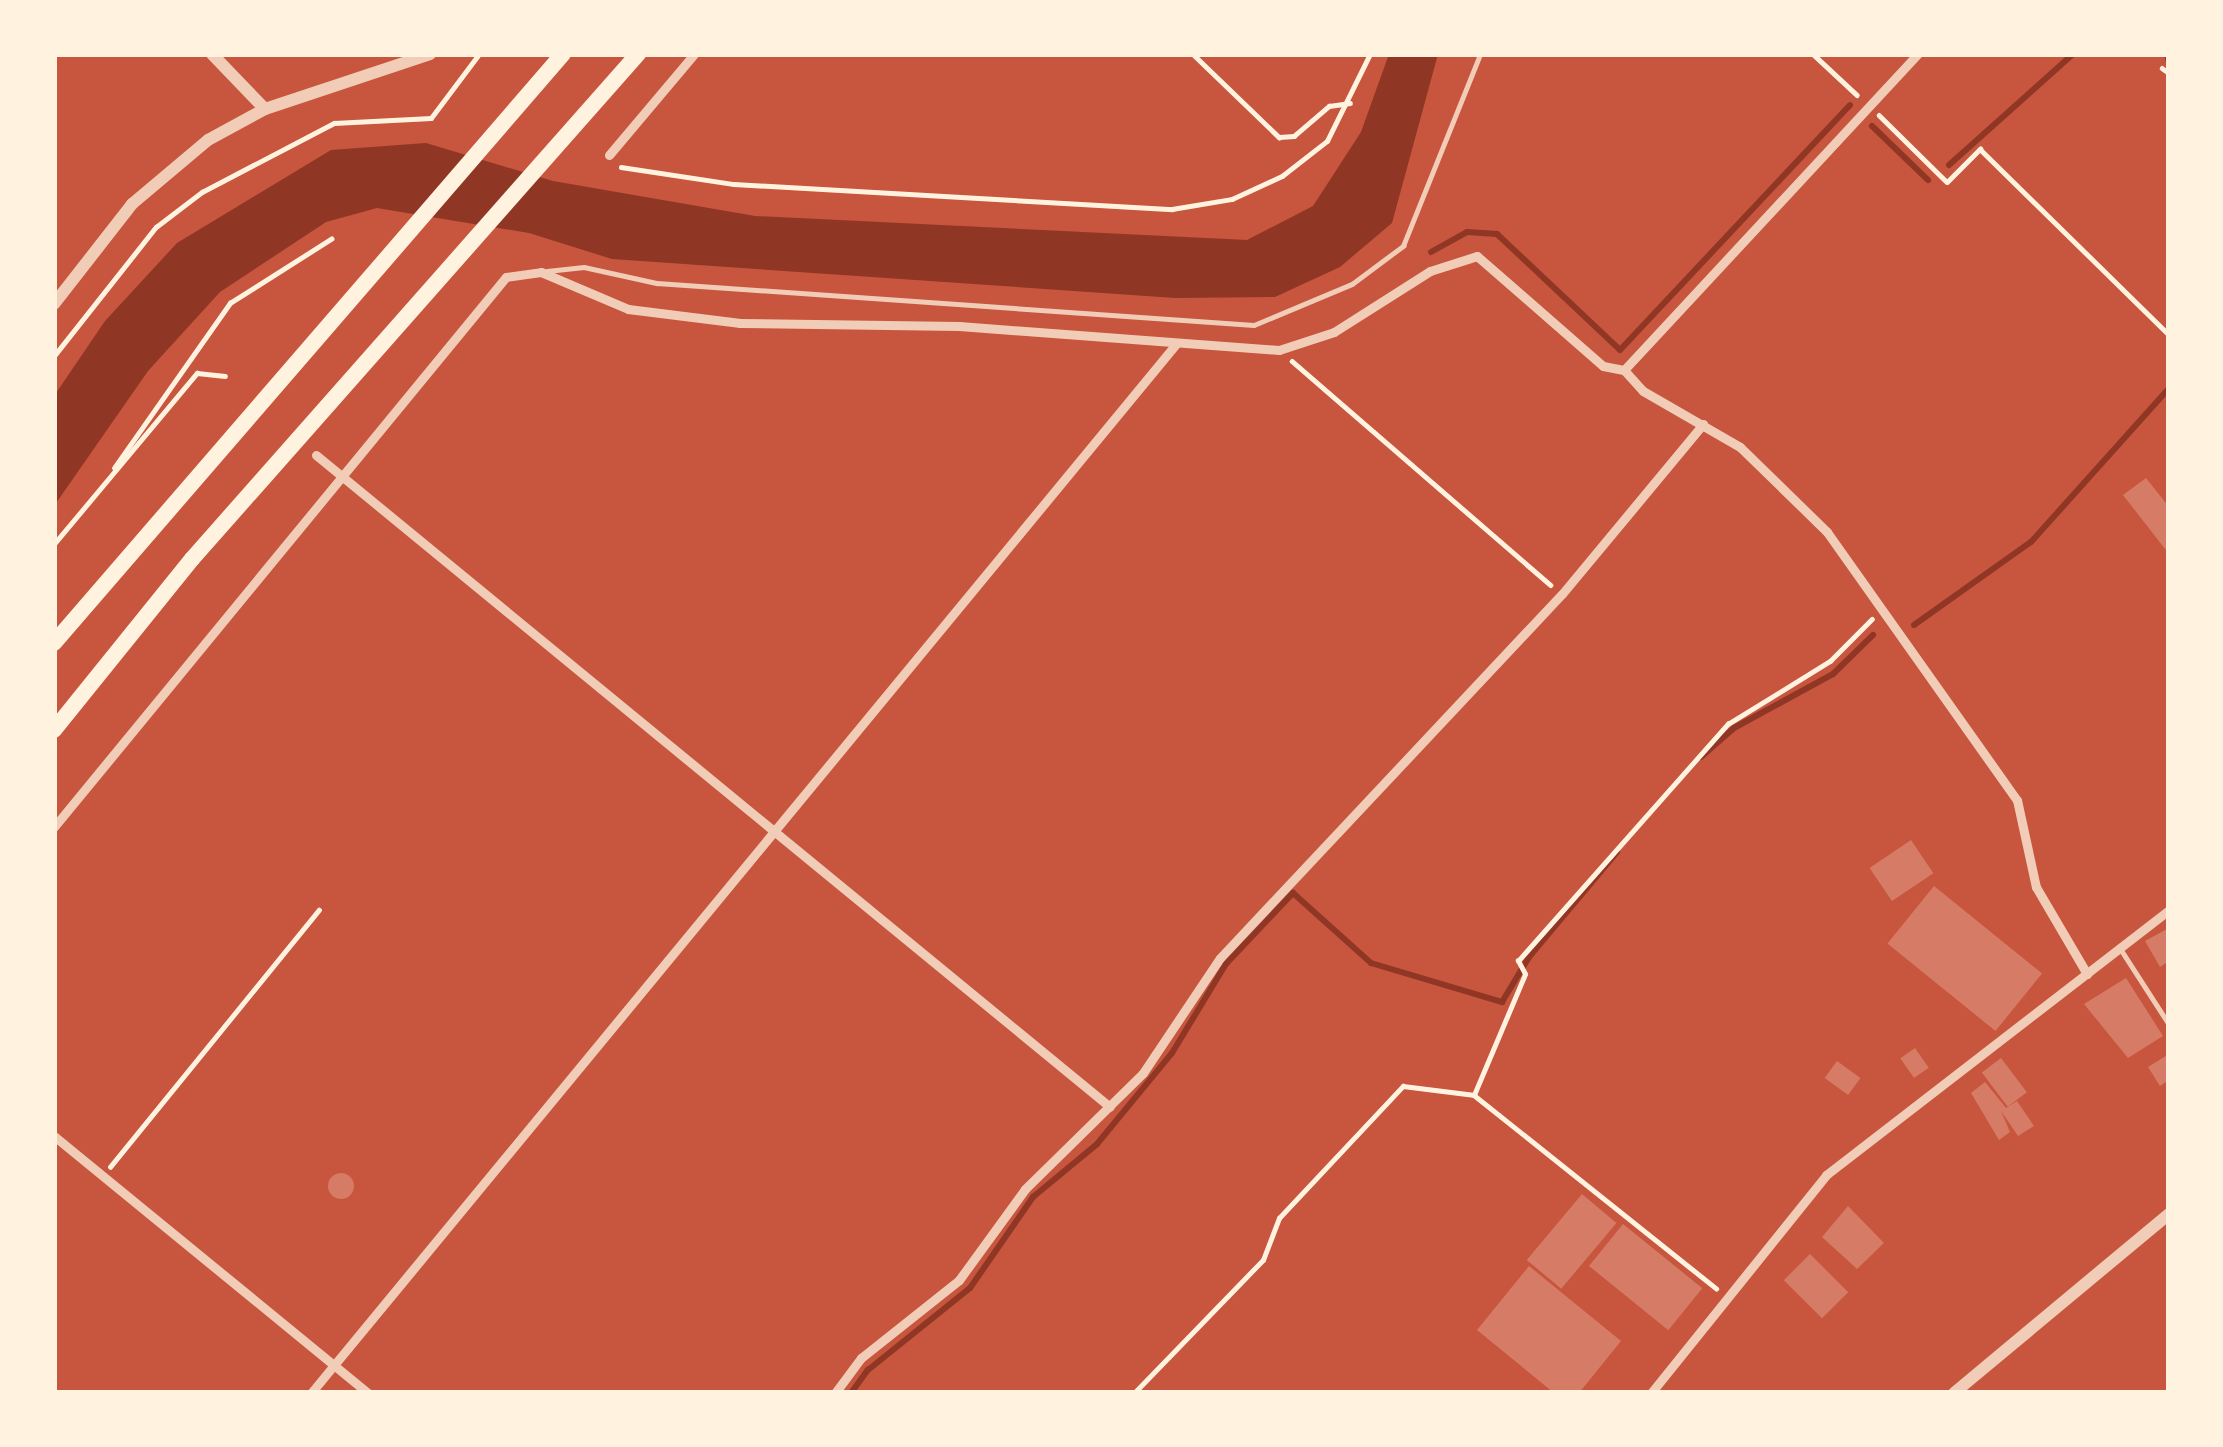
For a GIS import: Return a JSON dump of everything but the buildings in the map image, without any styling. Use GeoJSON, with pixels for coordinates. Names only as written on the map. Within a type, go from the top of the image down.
{"type":"FeatureCollection","features":[{"type":"Feature","properties":{"kind":"highway"},"geometry":{"type":"LineString","coordinates":[[54,643],[563,54]]}},
{"type":"Feature","properties":{"kind":"highway"},"geometry":{"type":"LineString","coordinates":[[54,730],[438,280],[638,54]]}},
{"type":"Feature","properties":{"kind":"street"},"geometry":{"type":"LineString","coordinates":[[212,54],[265,109]]}},
{"type":"Feature","properties":{"kind":"street"},"geometry":{"type":"LineString","coordinates":[[54,304],[132,204],[208,140],[265,109],[430,54]]}},
{"type":"Feature","properties":{"kind":"street"},"geometry":{"type":"LineString","coordinates":[[609,155],[694,54]]}},
{"type":"Feature","properties":{"kind":"street"},"geometry":{"type":"LineString","coordinates":[[1624,370],[1918,54]]}},
{"type":"Feature","properties":{"kind":"street"},"geometry":{"type":"LineString","coordinates":[[54,826],[506,278],[542,272],[628,309],[740,323],[959,326],[1279,350],[1334,332],[1430,271],[1478,256],[1604,366],[1624,370],[1643,391],[1703,424],[1774,476],[1883,607],[2017,800],[2036,887],[2087,974]]}},
{"type":"Feature","properties":{"kind":"street"},"geometry":{"type":"LineString","coordinates":[[311,1393],[1178,343]]}},
{"type":"Feature","properties":{"kind":"street"},"geometry":{"type":"LineString","coordinates":[[835,1393],[861,1358],[959,1280],[1025,1189],[1143,1073],[1220,958],[1562,594],[1703,424]]}},
{"type":"Feature","properties":{"kind":"street"},"geometry":{"type":"LineString","coordinates":[[316,455],[1110,1107]]}},
{"type":"Feature","properties":{"kind":"street"},"geometry":{"type":"LineString","coordinates":[[1651,1393],[1826,1174],[2169,910]]}},
{"type":"Feature","properties":{"kind":"street"},"geometry":{"type":"LineString","coordinates":[[54,1136],[368,1393]]}},
{"type":"Feature","properties":{"kind":"street"},"geometry":{"type":"LineString","coordinates":[[1954,1393],[2169,1214]]}},
{"type":"Feature","properties":{"kind":"lane"},"geometry":{"type":"LineString","coordinates":[[542,272],[584,267],[657,283],[1254,325],[1352,284],[1403,246],[1480,54]]}},
{"type":"Feature","properties":{"kind":"lane"},"geometry":{"type":"LineString","coordinates":[[2120,948],[2169,1024]]}},
{"type":"Feature","properties":{"kind":"path"},"geometry":{"type":"LineString","coordinates":[[54,356],[156,226],[202,192],[334,122],[430,118],[479,54]]}},
{"type":"Feature","properties":{"kind":"path"},"geometry":{"type":"LineString","coordinates":[[1193,54],[1279,137],[1294,136],[1329,106],[1350,104]]}},
{"type":"Feature","properties":{"kind":"path"},"geometry":{"type":"LineString","coordinates":[[609,155],[626,169],[734,184],[1172,209],[1232,199],[1282,176],[1327,141],[1350,104],[1370,54]]}},
{"type":"Feature","properties":{"kind":"path"},"geometry":{"type":"LineString","coordinates":[[1813,54],[1947,182],[1980,149],[2169,335]]}},
{"type":"Feature","properties":{"kind":"path"},"geometry":{"type":"LineString","coordinates":[[2162,68],[2169,73]]}},
{"type":"Feature","properties":{"kind":"path"},"geometry":{"type":"LineString","coordinates":[[114,468],[230,303],[331,239]]}},
{"type":"Feature","properties":{"kind":"path"},"geometry":{"type":"LineString","coordinates":[[1279,350],[1562,594]]}},
{"type":"Feature","properties":{"kind":"path"},"geometry":{"type":"LineString","coordinates":[[54,544],[196,373],[225,376]]}},
{"type":"Feature","properties":{"kind":"path"},"geometry":{"type":"LineString","coordinates":[[1474,1095],[1525,974],[1518,961],[1728,724],[1830,661],[1883,607]]}},
{"type":"Feature","properties":{"kind":"path"},"geometry":{"type":"LineString","coordinates":[[102,1176],[319,910]]}},
{"type":"Feature","properties":{"kind":"path"},"geometry":{"type":"LineString","coordinates":[[1134,1393],[1263,1260],[1279,1218],[1403,1086],[1474,1095],[1727,1297]]}},
{"type":"Feature","properties":{"kind":"shaded area"},"geometry":{"type":"Polygon","coordinates":[[[1389,54],[1438,54],[1392,223],[1340,267],[1275,297],[1175,298],[612,259],[529,233],[377,208],[326,222],[220,292],[148,371],[54,506],[54,396],[105,321],[177,243],[331,150],[426,143],[553,181],[755,216],[1247,240],[1313,206],[1361,132],[1389,54]]]}},
{"type":"Feature","properties":{"kind":"waterway"},"geometry":{"type":"LineString","coordinates":[[1949,165],[2073,54]]}},
{"type":"Feature","properties":{"kind":"waterway"},"geometry":{"type":"LineString","coordinates":[[2167,54],[2169,63]]}},
{"type":"Feature","properties":{"kind":"waterway"},"geometry":{"type":"LineString","coordinates":[[1431,252],[1467,232],[1497,234],[1620,350],[1850,105]]}},
{"type":"Feature","properties":{"kind":"waterway"},"geometry":{"type":"LineString","coordinates":[[1872,126],[1928,180]]}},
{"type":"Feature","properties":{"kind":"waterway"},"geometry":{"type":"LineString","coordinates":[[1914,625],[2031,542],[2169,388]]}},
{"type":"Feature","properties":{"kind":"waterway"},"geometry":{"type":"LineString","coordinates":[[1701,757],[1734,728],[1833,674],[1873,635]]}},
{"type":"Feature","properties":{"kind":"waterway"},"geometry":{"type":"LineString","coordinates":[[851,1393],[868,1370],[970,1288],[1033,1197],[1097,1144],[1172,1053],[1226,964],[1293,893],[1371,963],[1502,1002],[1529,957],[1617,852]]}}]}
